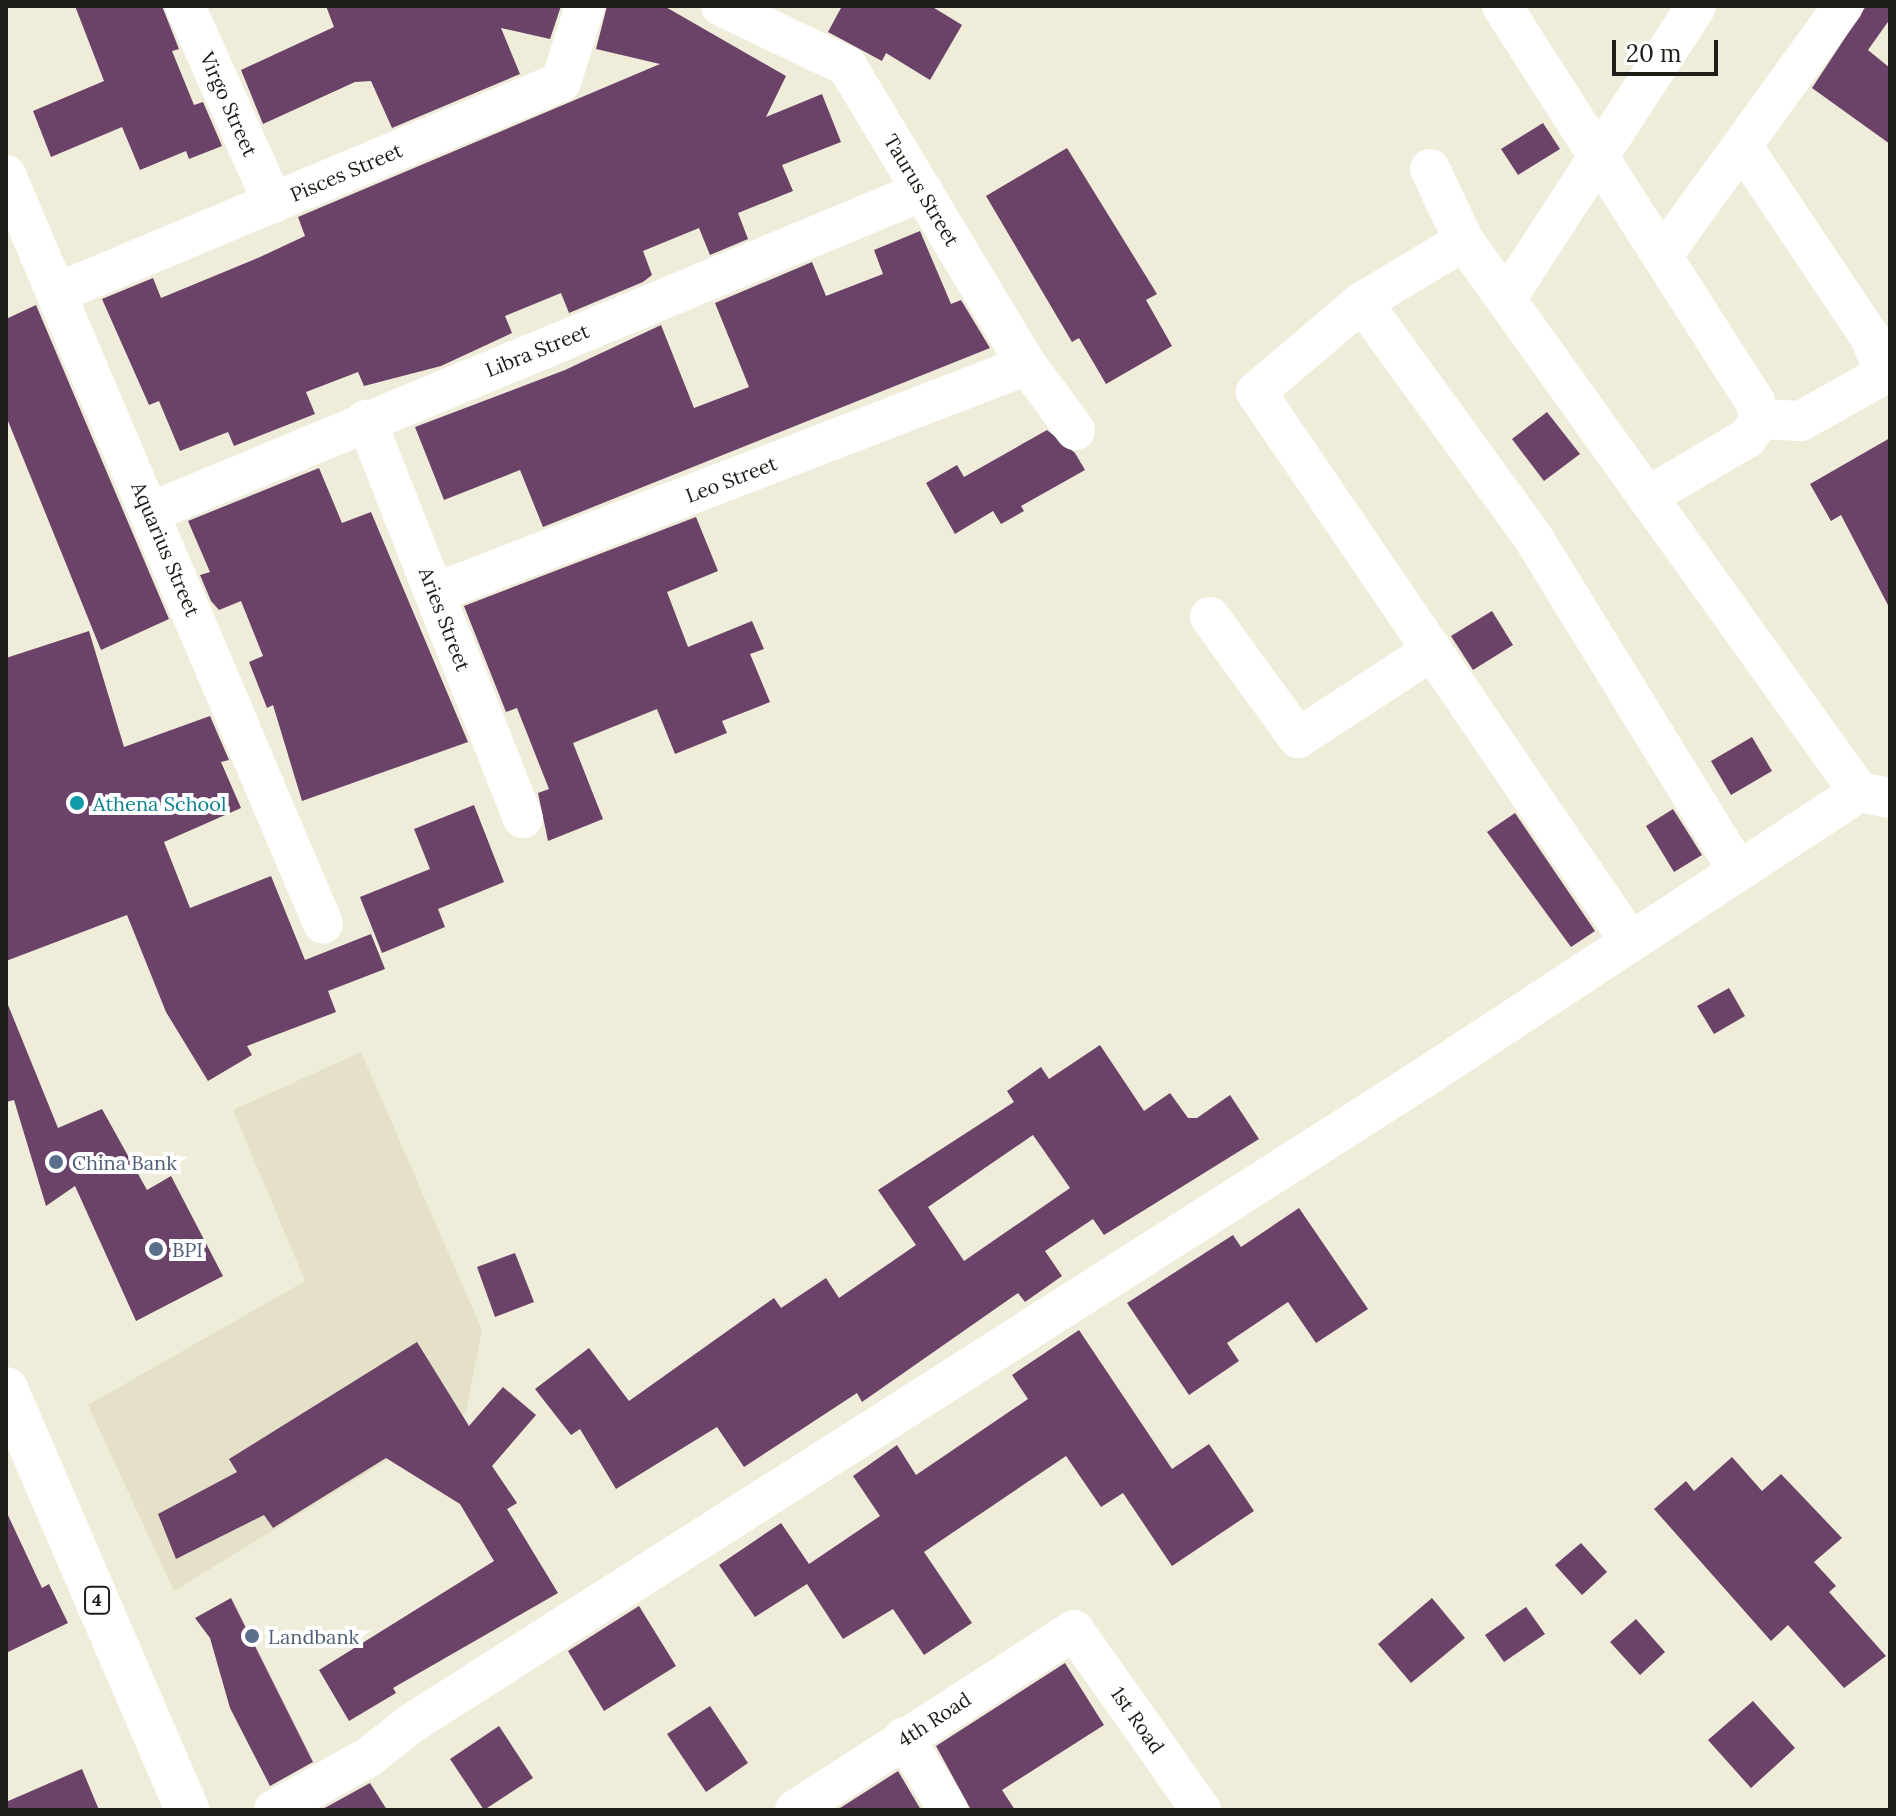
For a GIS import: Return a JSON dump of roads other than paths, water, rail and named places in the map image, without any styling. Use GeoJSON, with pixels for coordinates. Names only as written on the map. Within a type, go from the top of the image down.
{"type":"FeatureCollection","features":[{"type":"Feature","properties":{"kind":"main road","name":"4"},"geometry":{"type":"LineString","coordinates":[[6,1389],[187,1810]]}},
{"type":"Feature","properties":{"kind":"street","name":"Virgo Street"},"geometry":{"type":"LineString","coordinates":[[185,6],[273,203]]}},
{"type":"Feature","properties":{"kind":"street","name":"Pisces Street"},"geometry":{"type":"LineString","coordinates":[[57,293],[561,82],[585,6]]}},
{"type":"Feature","properties":{"kind":"street","name":"Taurus Street"},"geometry":{"type":"LineString","coordinates":[[721,6],[847,66],[1027,365],[1075,430]]}},
{"type":"Feature","properties":{"kind":"street"},"geometry":{"type":"LineString","coordinates":[[1502,6],[1598,162],[1755,402],[1760,419]]}},
{"type":"Feature","properties":{"kind":"street"},"geometry":{"type":"LineString","coordinates":[[1506,299],[1598,162],[1696,6]]}},
{"type":"Feature","properties":{"kind":"street"},"geometry":{"type":"LineString","coordinates":[[1662,256],[1843,6]]}},
{"type":"Feature","properties":{"kind":"street"},"geometry":{"type":"LineString","coordinates":[[1742,146],[1870,337],[1882,366],[1879,377],[1801,421],[1760,419]]}},
{"type":"Feature","properties":{"kind":"street"},"geometry":{"type":"LineString","coordinates":[[274,1810],[369,1757],[412,1723],[1738,870],[1874,795],[1647,497],[1464,241],[1430,169]]}},
{"type":"Feature","properties":{"kind":"street","name":"Aquarius Street"},"geometry":{"type":"LineString","coordinates":[[6,175],[323,924]]}},
{"type":"Feature","properties":{"kind":"street","name":"Libra Street"},"geometry":{"type":"LineString","coordinates":[[151,512],[366,420],[923,191]]}},
{"type":"Feature","properties":{"kind":"street"},"geometry":{"type":"LineString","coordinates":[[1464,241],[1362,302],[1256,392],[1630,941]]}},
{"type":"Feature","properties":{"kind":"street"},"geometry":{"type":"LineString","coordinates":[[1362,302],[1534,539],[1738,870]]}},
{"type":"Feature","properties":{"kind":"street","name":"Leo Street"},"geometry":{"type":"LineString","coordinates":[[435,593],[1027,365]]}},
{"type":"Feature","properties":{"kind":"street"},"geometry":{"type":"LineString","coordinates":[[1647,497],[1747,438],[1760,419]]}},
{"type":"Feature","properties":{"kind":"street","name":"Aries Street"},"geometry":{"type":"LineString","coordinates":[[366,420],[523,818]]}},
{"type":"Feature","properties":{"kind":"street"},"geometry":{"type":"LineString","coordinates":[[1210,617],[1298,738],[1433,650]]}},
{"type":"Feature","properties":{"kind":"street","name":"4th Road"},"geometry":{"type":"LineString","coordinates":[[795,1810],[1074,1630]]}},
{"type":"Feature","properties":{"kind":"street","name":"1st Road"},"geometry":{"type":"LineString","coordinates":[[1074,1630],[1201,1810]]}},
{"type":"Feature","properties":{"kind":"street"},"geometry":{"type":"LineString","coordinates":[[904,1737],[948,1810]]}},
{"type":"Feature","properties":{"kind":"place","name":"Athena School"},"geometry":{"type":"Point","coordinates":[77,803]}},
{"type":"Feature","properties":{"kind":"place","name":"China Bank"},"geometry":{"type":"Point","coordinates":[56,1162]}},
{"type":"Feature","properties":{"kind":"place","name":"BPI"},"geometry":{"type":"Point","coordinates":[156,1249]}},
{"type":"Feature","properties":{"kind":"place","name":"Landbank"},"geometry":{"type":"Point","coordinates":[252,1636]}}]}
